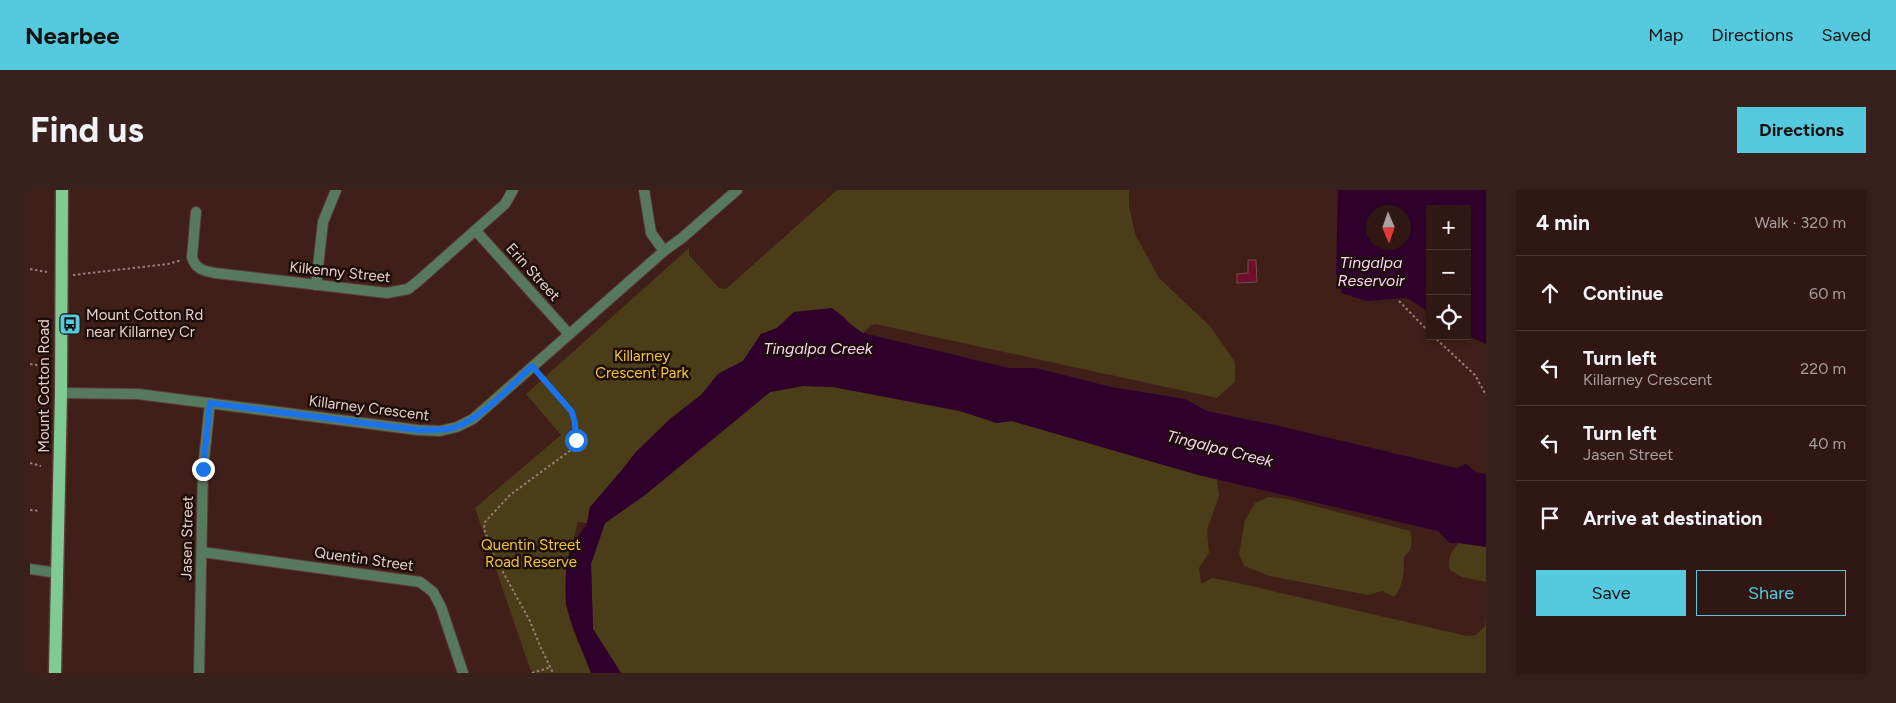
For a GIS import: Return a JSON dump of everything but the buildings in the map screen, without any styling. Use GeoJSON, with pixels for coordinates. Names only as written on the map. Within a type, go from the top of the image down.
{"type":"FeatureCollection","features":[{"type":"Feature","properties":{"kind":"main road","name":"Mount Cotton Road"},"geometry":{"type":"LineString","coordinates":[[55,673],[61,393],[62,190]]}},
{"type":"Feature","properties":{"kind":"street"},"geometry":{"type":"LineString","coordinates":[[316,285],[323,222],[336,190]]}},
{"type":"Feature","properties":{"kind":"street","name":"Kilkenny Street"},"geometry":{"type":"LineString","coordinates":[[192,257],[193,263],[201,270],[215,273],[387,293],[397,292],[417,282],[476,231],[505,204],[513,190]]}},
{"type":"Feature","properties":{"kind":"street"},"geometry":{"type":"LineString","coordinates":[[644,190],[651,233],[664,251]]}},
{"type":"Feature","properties":{"kind":"street","name":"Killarney Crescent"},"geometry":{"type":"LineString","coordinates":[[61,393],[138,394],[418,430],[440,431],[457,427],[473,418],[664,251],[682,238],[737,190]]}},
{"type":"Feature","properties":{"kind":"street"},"geometry":{"type":"LineString","coordinates":[[192,257],[196,212]]}},
{"type":"Feature","properties":{"kind":"street","name":"Erin Street"},"geometry":{"type":"LineString","coordinates":[[476,231],[568,334]]}},
{"type":"Feature","properties":{"kind":"street","name":"Jasen Street"},"geometry":{"type":"LineString","coordinates":[[199,673],[203,469],[210,403]]}},
{"type":"Feature","properties":{"kind":"street","name":"Quentin Street"},"geometry":{"type":"LineString","coordinates":[[202,552],[420,582],[433,592],[441,607],[463,673]]}},
{"type":"Feature","properties":{"kind":"street"},"geometry":{"type":"LineString","coordinates":[[30,569],[58,573]]}},
{"type":"Feature","properties":{"kind":"path"},"geometry":{"type":"LineString","coordinates":[[72,276],[168,264],[192,257]]}},
{"type":"Feature","properties":{"kind":"path"},"geometry":{"type":"LineString","coordinates":[[30,269],[47,272]]}},
{"type":"Feature","properties":{"kind":"path"},"geometry":{"type":"LineString","coordinates":[[1399,301],[1426,329]]}},
{"type":"Feature","properties":{"kind":"path"},"geometry":{"type":"LineString","coordinates":[[1437,340],[1474,375],[1486,395]]}},
{"type":"Feature","properties":{"kind":"path"},"geometry":{"type":"LineString","coordinates":[[30,364],[43,366]]}},
{"type":"Feature","properties":{"kind":"path"},"geometry":{"type":"LineString","coordinates":[[532,366],[572,412],[576,440],[571,450],[510,495],[485,522],[484,528],[493,554],[530,621],[553,673]]}},
{"type":"Feature","properties":{"kind":"path"},"geometry":{"type":"LineString","coordinates":[[30,463],[41,466]]}},
{"type":"Feature","properties":{"kind":"path"},"geometry":{"type":"LineString","coordinates":[[30,510],[39,511]]}},
{"type":"Feature","properties":{"kind":"path"},"geometry":{"type":"LineString","coordinates":[[532,673],[551,667]]}},
{"type":"Feature","properties":{"kind":"green space"},"geometry":{"type":"Polygon","coordinates":[[[837,190],[1129,190],[1129,205],[1135,234],[1159,278],[1210,326],[1235,362],[1235,382],[1217,398],[875,324],[871,325],[863,333],[852,326],[843,316],[794,312],[777,328],[761,334],[743,361],[718,374],[701,395],[670,419],[636,452],[590,507],[587,523],[578,522],[568,562],[565,593],[570,621],[591,673],[534,673],[530,669],[475,508],[561,435],[526,394],[689,248],[689,255],[719,288],[726,289],[837,190]]]}},
{"type":"Feature","properties":{"kind":"green space"},"geometry":{"type":"Polygon","coordinates":[[[803,386],[833,387],[960,411],[997,423],[1012,421],[1217,479],[1219,496],[1207,530],[1209,553],[1199,568],[1201,584],[1212,578],[1238,583],[1467,636],[1476,635],[1485,626],[1486,616],[1486,673],[621,673],[593,629],[591,564],[605,523],[645,495],[770,392],[803,386]]]}},
{"type":"Feature","properties":{"kind":"green space"},"geometry":{"type":"Polygon","coordinates":[[[1268,497],[1288,499],[1410,531],[1412,545],[1404,557],[1402,583],[1394,597],[1382,591],[1368,595],[1270,576],[1244,566],[1239,554],[1245,520],[1255,503],[1268,497]]]}},
{"type":"Feature","properties":{"kind":"green space"},"geometry":{"type":"Polygon","coordinates":[[[1459,543],[1486,547],[1486,582],[1462,577],[1450,570],[1450,555],[1459,543]]]}},
{"type":"Feature","properties":{"kind":"water","name":"Tingalpa Reservoir"},"geometry":{"type":"Polygon","coordinates":[[[1338,190],[1486,190],[1486,344],[1471,337],[1471,205],[1426,205],[1426,310],[1407,298],[1366,301],[1342,293],[1336,273],[1338,190]]]}},
{"type":"Feature","properties":{"kind":"water","name":"Tingalpa Creek"},"geometry":{"type":"Polygon","coordinates":[[[832,308],[863,333],[1009,368],[1036,368],[1111,387],[1185,399],[1207,411],[1275,425],[1452,467],[1457,468],[1466,464],[1476,472],[1486,474],[1486,547],[1450,543],[1438,531],[1198,475],[1012,421],[997,423],[960,411],[833,387],[803,386],[770,392],[645,495],[605,523],[591,564],[593,629],[621,673],[591,673],[566,604],[566,570],[570,549],[587,523],[590,507],[636,452],[670,419],[701,395],[718,374],[743,361],[761,334],[777,328],[794,312],[832,308]]]}},
{"type":"Feature","properties":{"kind":"place","name":"Mount Cotton Rd near Killarney Cr"},"geometry":{"type":"Point","coordinates":[70,324]}},
{"type":"Feature","properties":{"kind":"route"},"geometry":{"type":"LineString","coordinates":[[203,469],[210,403],[418,430],[440,431],[457,427],[473,418],[532,366],[572,412],[576,440]]}},
{"type":"Feature","properties":{"kind":"park label","name":"Killarney Crescent Park"},"geometry":{"type":"Point","coordinates":[642,364]}},
{"type":"Feature","properties":{"kind":"park label","name":"Quentin Street Road Reserve"},"geometry":{"type":"Point","coordinates":[531,554]}}]}
